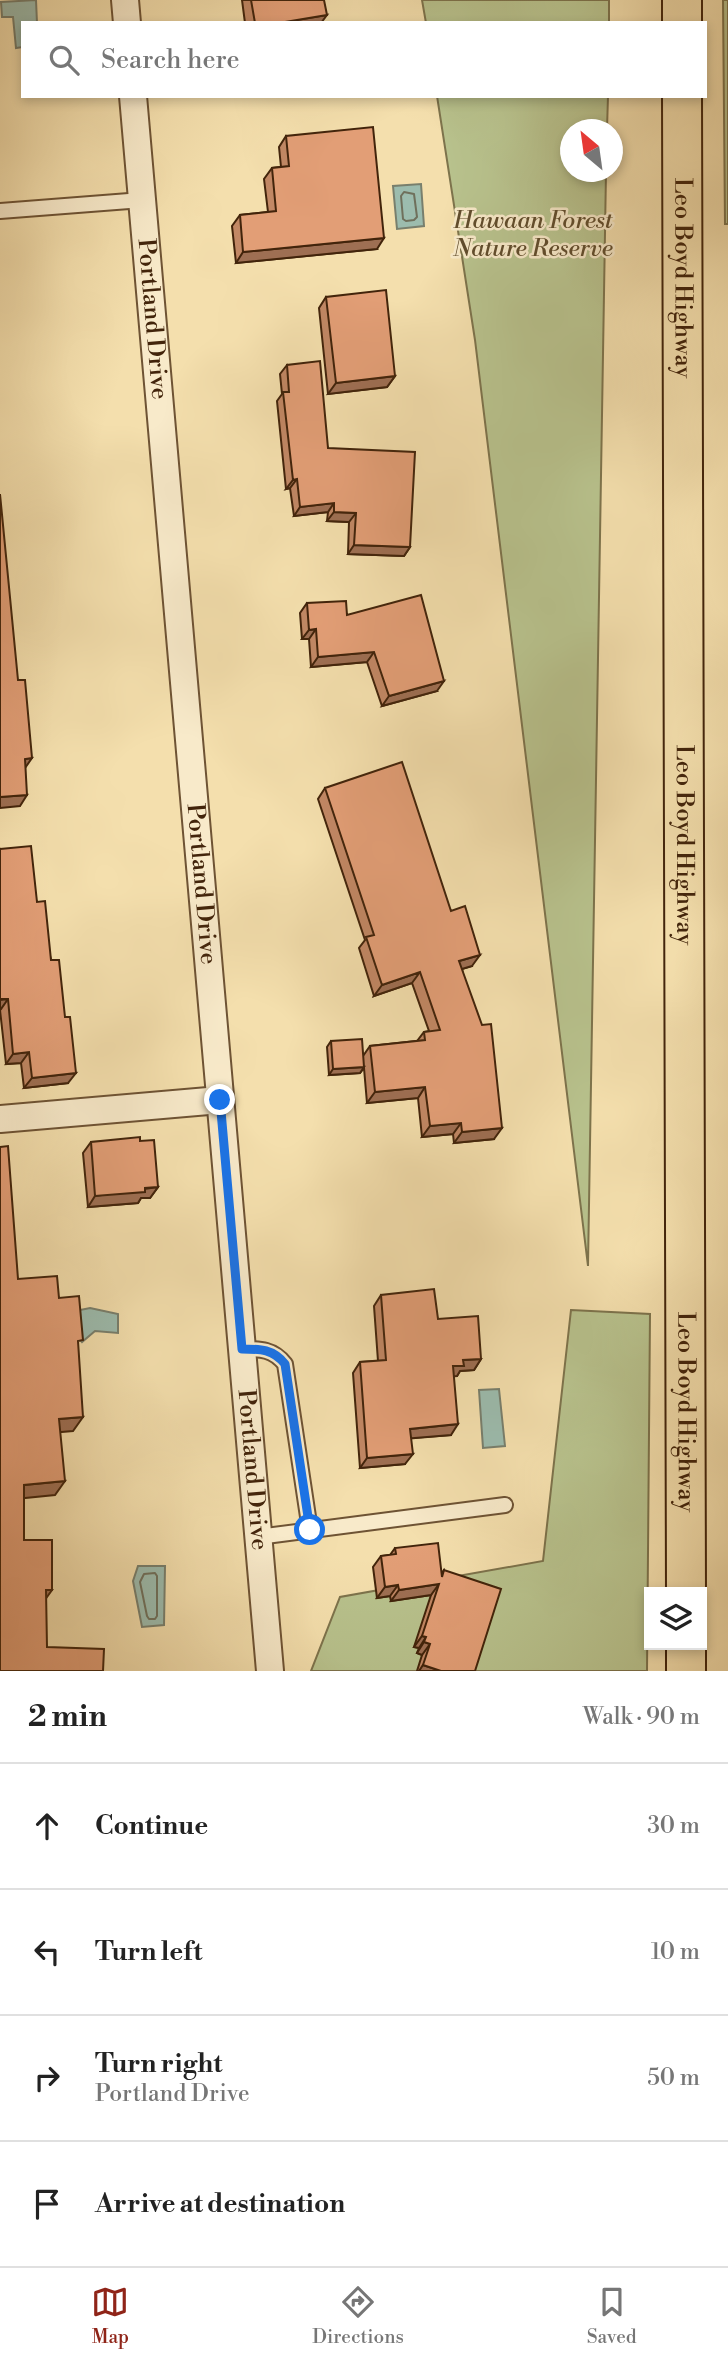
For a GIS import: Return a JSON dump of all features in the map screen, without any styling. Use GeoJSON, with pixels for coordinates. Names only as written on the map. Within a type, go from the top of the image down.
{"type":"FeatureCollection","features":[{"type":"Feature","properties":{"kind":"main road"},"geometry":{"type":"LineString","coordinates":[[682,0],[682,21]]}},
{"type":"Feature","properties":{"kind":"main road","name":"Leo Boyd Highway"},"geometry":{"type":"LineString","coordinates":[[682,98],[686,1587]]}},
{"type":"Feature","properties":{"kind":"main road"},"geometry":{"type":"LineString","coordinates":[[686,1650],[686,1671]]}},
{"type":"Feature","properties":{"kind":"street"},"geometry":{"type":"LineString","coordinates":[[125,0],[127,21]]}},
{"type":"Feature","properties":{"kind":"street","name":"Portland Drive"},"geometry":{"type":"LineString","coordinates":[[133,98],[270,1671]]}},
{"type":"Feature","properties":{"kind":"street"},"geometry":{"type":"LineString","coordinates":[[0,1119],[220,1100]]}},
{"type":"Feature","properties":{"kind":"lane"},"geometry":{"type":"LineString","coordinates":[[0,211],[142,200]]}},
{"type":"Feature","properties":{"kind":"lane"},"geometry":{"type":"LineString","coordinates":[[242,1349],[261,1349],[276,1354],[285,1364],[310,1530]]}},
{"type":"Feature","properties":{"kind":"lane"},"geometry":{"type":"LineString","coordinates":[[258,1537],[505,1505]]}},
{"type":"Feature","properties":{"kind":"green space"},"geometry":{"type":"Polygon","coordinates":[[[422,0],[609,0],[609,21],[426,21],[422,0]]]}},
{"type":"Feature","properties":{"kind":"green space"},"geometry":{"type":"Polygon","coordinates":[[[723,0],[728,0],[728,224],[725,224],[723,0]]]}},
{"type":"Feature","properties":{"kind":"green space","name":"Hawaan Forest Nature Reserve"},"geometry":{"type":"Polygon","coordinates":[[[437,98],[608,98],[607,119],[560,119],[560,182],[606,182],[588,1266],[475,340],[437,98]]]}},
{"type":"Feature","properties":{"kind":"green space"},"geometry":{"type":"Polygon","coordinates":[[[571,1310],[650,1314],[648,1587],[644,1587],[644,1650],[647,1650],[647,1671],[311,1671],[340,1597],[543,1561],[571,1310]]]}},
{"type":"Feature","properties":{"kind":"water"},"geometry":{"type":"Polygon","coordinates":[[[36,0],[37,21],[21,21],[21,47],[16,48],[13,17],[2,17],[1,2],[36,0]]]}},
{"type":"Feature","properties":{"kind":"water"},"geometry":{"type":"Polygon","coordinates":[[[421,184],[424,226],[397,229],[393,186],[421,184]]]}},
{"type":"Feature","properties":{"kind":"water"},"geometry":{"type":"Polygon","coordinates":[[[90,1308],[118,1314],[118,1333],[95,1331],[82,1342],[75,1334],[75,1311],[90,1308]]]}},
{"type":"Feature","properties":{"kind":"water"},"geometry":{"type":"Polygon","coordinates":[[[499,1389],[505,1446],[483,1448],[479,1390],[499,1389]]]}},
{"type":"Feature","properties":{"kind":"water"},"geometry":{"type":"Polygon","coordinates":[[[138,1566],[165,1566],[164,1625],[142,1627],[133,1581],[138,1566]]]}},
{"type":"Feature","properties":{"kind":"building"},"geometry":{"type":"Polygon","coordinates":[[[251,0],[324,0],[327,15],[291,21],[255,21],[251,0]]]}},
{"type":"Feature","properties":{"kind":"building"},"geometry":{"type":"Polygon","coordinates":[[[373,127],[384,238],[243,252],[240,215],[276,211],[272,168],[289,166],[286,136],[373,127]]]}},
{"type":"Feature","properties":{"kind":"building"},"geometry":{"type":"Polygon","coordinates":[[[386,290],[395,376],[336,383],[326,297],[386,290]]]}},
{"type":"Feature","properties":{"kind":"building"},"geometry":{"type":"Polygon","coordinates":[[[320,361],[328,448],[415,452],[410,547],[354,545],[356,513],[334,512],[334,503],[300,507],[297,479],[293,480],[283,392],[289,392],[287,365],[320,361]]]}},
{"type":"Feature","properties":{"kind":"building"},"geometry":{"type":"Polygon","coordinates":[[[0,494],[18,680],[25,680],[32,758],[25,759],[27,795],[0,797],[0,494]]]}},
{"type":"Feature","properties":{"kind":"building"},"geometry":{"type":"Polygon","coordinates":[[[421,595],[444,681],[389,696],[374,652],[318,657],[316,629],[309,630],[307,603],[346,601],[347,615],[421,595]]]}},
{"type":"Feature","properties":{"kind":"building"},"geometry":{"type":"Polygon","coordinates":[[[402,762],[451,911],[465,906],[480,955],[459,961],[482,1025],[491,1024],[502,1128],[462,1132],[461,1123],[430,1126],[425,1087],[375,1092],[370,1046],[425,1040],[424,1032],[440,1030],[420,972],[382,985],[366,937],[374,935],[325,788],[402,762]]]}},
{"type":"Feature","properties":{"kind":"building"},"geometry":{"type":"Polygon","coordinates":[[[31,846],[37,902],[45,901],[51,960],[59,960],[65,1017],[70,1017],[76,1073],[32,1078],[29,1052],[13,1054],[8,999],[0,999],[0,849],[31,846]]]}},
{"type":"Feature","properties":{"kind":"building"},"geometry":{"type":"Polygon","coordinates":[[[362,1039],[364,1067],[333,1069],[331,1041],[362,1039]]]}},
{"type":"Feature","properties":{"kind":"building"},"geometry":{"type":"Polygon","coordinates":[[[140,1137],[140,1141],[154,1140],[158,1187],[145,1188],[145,1192],[95,1196],[91,1142],[140,1137]]]}},
{"type":"Feature","properties":{"kind":"building"},"geometry":{"type":"Polygon","coordinates":[[[8,1146],[18,1279],[57,1276],[59,1298],[79,1296],[83,1340],[78,1341],[83,1417],[59,1419],[65,1481],[24,1485],[24,1540],[52,1540],[52,1590],[46,1590],[47,1647],[104,1649],[103,1671],[0,1671],[0,1147],[8,1146]]]}},
{"type":"Feature","properties":{"kind":"building"},"geometry":{"type":"Polygon","coordinates":[[[434,1289],[438,1319],[478,1316],[481,1359],[463,1360],[464,1366],[453,1366],[458,1424],[410,1429],[413,1454],[367,1458],[360,1362],[386,1360],[381,1295],[434,1289]]]}},
{"type":"Feature","properties":{"kind":"building"},"geometry":{"type":"Polygon","coordinates":[[[438,1543],[442,1577],[444,1570],[501,1589],[475,1671],[441,1671],[423,1665],[430,1644],[424,1642],[426,1637],[422,1636],[439,1584],[399,1590],[398,1585],[385,1587],[381,1556],[396,1554],[395,1548],[438,1543]]]}},
{"type":"Feature","properties":{"kind":"route"},"geometry":{"type":"LineString","coordinates":[[220,1100],[242,1349],[261,1349],[276,1354],[285,1364],[310,1530]]}}]}
